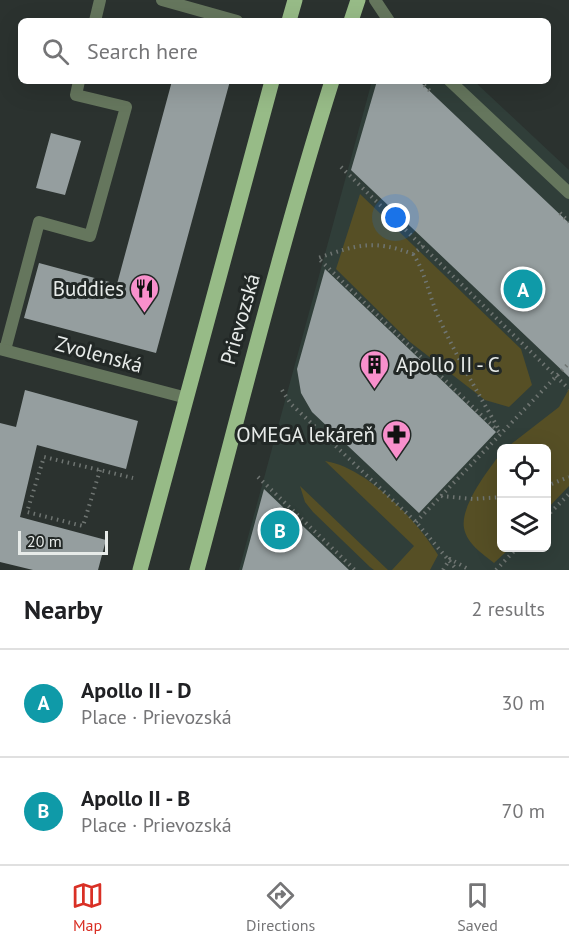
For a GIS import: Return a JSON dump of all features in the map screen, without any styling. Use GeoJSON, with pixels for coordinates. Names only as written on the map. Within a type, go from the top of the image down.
{"type":"FeatureCollection","features":[{"type":"Feature","properties":{"kind":"main road"},"geometry":{"type":"LineString","coordinates":[[290,18],[295,0]]}},
{"type":"Feature","properties":{"kind":"main road"},"geometry":{"type":"LineString","coordinates":[[352,18],[358,0]]}},
{"type":"Feature","properties":{"kind":"main road","name":"Prievozská"},"geometry":{"type":"LineString","coordinates":[[140,570],[271,84]]}},
{"type":"Feature","properties":{"kind":"main road","name":"Prievozská"},"geometry":{"type":"LineString","coordinates":[[197,570],[249,367],[300,184],[331,84]]}},
{"type":"Feature","properties":{"kind":"street"},"geometry":{"type":"LineString","coordinates":[[96,18],[100,0]]}},
{"type":"Feature","properties":{"kind":"street"},"geometry":{"type":"LineString","coordinates":[[162,0],[226,18]]}},
{"type":"Feature","properties":{"kind":"street"},"geometry":{"type":"LineString","coordinates":[[375,0],[387,18]]}},
{"type":"Feature","properties":{"kind":"street"},"geometry":{"type":"LineString","coordinates":[[3,350],[39,222],[90,236],[126,107],[76,95],[78,84]]}},
{"type":"Feature","properties":{"kind":"street"},"geometry":{"type":"LineString","coordinates":[[453,84],[569,193]]}},
{"type":"Feature","properties":{"kind":"street","name":"Zvolenská"},"geometry":{"type":"LineString","coordinates":[[3,350],[187,398]]}},
{"type":"Feature","properties":{"kind":"path"},"geometry":{"type":"LineString","coordinates":[[341,167],[569,389]]}},
{"type":"Feature","properties":{"kind":"path"},"geometry":{"type":"LineString","coordinates":[[386,244],[412,254],[421,267],[431,300],[457,357],[501,434],[318,258],[352,246],[386,244]]}},
{"type":"Feature","properties":{"kind":"path"},"geometry":{"type":"LineString","coordinates":[[412,254],[423,246]]}},
{"type":"Feature","properties":{"kind":"path"},"geometry":{"type":"LineString","coordinates":[[416,522],[569,363]]}},
{"type":"Feature","properties":{"kind":"path"},"geometry":{"type":"LineString","coordinates":[[282,390],[291,404],[416,522],[450,559],[457,570]]}},
{"type":"Feature","properties":{"kind":"path"},"geometry":{"type":"LineString","coordinates":[[100,470],[83,526],[27,512],[44,457],[100,470],[133,478]]}},
{"type":"Feature","properties":{"kind":"path"},"geometry":{"type":"LineString","coordinates":[[258,477],[355,570]]}},
{"type":"Feature","properties":{"kind":"path"},"geometry":{"type":"LineString","coordinates":[[551,484],[569,477]]}},
{"type":"Feature","properties":{"kind":"path"},"geometry":{"type":"LineString","coordinates":[[551,512],[569,494]]}},
{"type":"Feature","properties":{"kind":"path"},"geometry":{"type":"LineString","coordinates":[[441,496],[473,499],[497,497]]}},
{"type":"Feature","properties":{"kind":"path"},"geometry":{"type":"LineString","coordinates":[[496,570],[514,552]]}},
{"type":"Feature","properties":{"kind":"path"},"geometry":{"type":"LineString","coordinates":[[443,570],[450,559]]}},
{"type":"Feature","properties":{"kind":"path"},"geometry":{"type":"LineString","coordinates":[[450,559],[470,570]]}},
{"type":"Feature","properties":{"kind":"shaded area"},"geometry":{"type":"Polygon","coordinates":[[[371,84],[477,84],[569,170],[569,570],[239,570],[371,84]]]}},
{"type":"Feature","properties":{"kind":"shaded area"},"geometry":{"type":"Polygon","coordinates":[[[360,194],[521,349],[532,385],[509,407],[485,400],[410,342],[336,269],[360,194]]]}},
{"type":"Feature","properties":{"kind":"shaded area"},"geometry":{"type":"Polygon","coordinates":[[[569,389],[569,486],[551,505],[551,444],[511,444],[559,407],[569,389]]]}},
{"type":"Feature","properties":{"kind":"shaded area"},"geometry":{"type":"Polygon","coordinates":[[[497,458],[497,552],[506,552],[494,563],[468,539],[464,528],[466,509],[476,488],[497,458]]]}},
{"type":"Feature","properties":{"kind":"shaded area"},"geometry":{"type":"Polygon","coordinates":[[[325,461],[341,465],[357,473],[404,511],[438,555],[430,570],[392,570],[414,546],[325,461]]]}},
{"type":"Feature","properties":{"kind":"shaded area"},"geometry":{"type":"Polygon","coordinates":[[[300,486],[388,570],[374,570],[370,567],[313,512],[305,502],[300,486]]]}},
{"type":"Feature","properties":{"kind":"building"},"geometry":{"type":"Polygon","coordinates":[[[171,84],[229,84],[156,353],[24,318],[39,263],[117,284],[171,84]]]}},
{"type":"Feature","properties":{"kind":"building"},"geometry":{"type":"Polygon","coordinates":[[[376,84],[422,84],[569,223],[569,377],[351,170],[376,84]]]}},
{"type":"Feature","properties":{"kind":"building"},"geometry":{"type":"Polygon","coordinates":[[[51,133],[81,141],[65,195],[36,188],[51,133]]]}},
{"type":"Feature","properties":{"kind":"building","name":"Apollo II - C"},"geometry":{"type":"Polygon","coordinates":[[[325,269],[496,432],[419,513],[312,412],[301,393],[297,369],[325,269]]]}},
{"type":"Feature","properties":{"kind":"building"},"geometry":{"type":"Polygon","coordinates":[[[25,390],[138,421],[126,469],[37,445],[20,517],[106,540],[98,570],[33,570],[0,562],[0,423],[16,427],[25,390]]]}},
{"type":"Feature","properties":{"kind":"building"},"geometry":{"type":"Polygon","coordinates":[[[264,489],[349,570],[242,570],[264,489]]]}},
{"type":"Feature","properties":{"kind":"place","name":"Apollo II - D"},"geometry":{"type":"Point","coordinates":[523,289]}},
{"type":"Feature","properties":{"kind":"place","name":"Buddies"},"geometry":{"type":"Point","coordinates":[145,314]}},
{"type":"Feature","properties":{"kind":"place","name":"Apollo II - C"},"geometry":{"type":"Point","coordinates":[375,390]}},
{"type":"Feature","properties":{"kind":"place","name":"OMEGA lekáreň"},"geometry":{"type":"Point","coordinates":[396,460]}},
{"type":"Feature","properties":{"kind":"place","name":"Apollo II - B"},"geometry":{"type":"Point","coordinates":[280,530]}}]}
